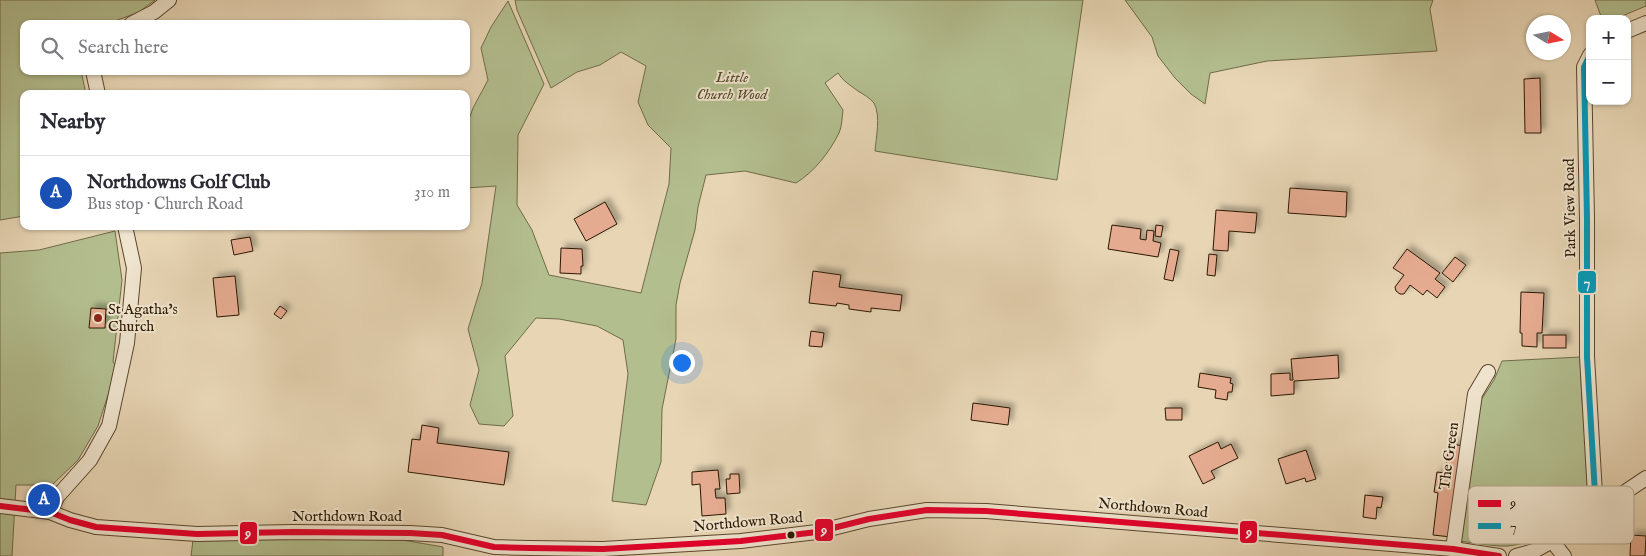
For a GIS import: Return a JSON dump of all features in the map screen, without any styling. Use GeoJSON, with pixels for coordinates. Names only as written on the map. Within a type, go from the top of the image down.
{"type":"FeatureCollection","features":[{"type":"Feature","properties":{"kind":"street"},"geometry":{"type":"LineString","coordinates":[[139,20],[154,12],[169,0]]}},
{"type":"Feature","properties":{"kind":"street"},"geometry":{"type":"LineString","coordinates":[[1631,29],[1646,23]]}},
{"type":"Feature","properties":{"kind":"street","name":"Park View Road"},"geometry":{"type":"LineString","coordinates":[[1588,60],[1584,67],[1587,357],[1595,486]]}},
{"type":"Feature","properties":{"kind":"street"},"geometry":{"type":"LineString","coordinates":[[94,75],[97,90]]}},
{"type":"Feature","properties":{"kind":"street"},"geometry":{"type":"LineString","coordinates":[[50,512],[57,498],[90,460],[109,426],[127,343],[134,268],[126,230]]}},
{"type":"Feature","properties":{"kind":"street","name":"The Green"},"geometry":{"type":"LineString","coordinates":[[1453,548],[1475,394],[1488,372]]}},
{"type":"Feature","properties":{"kind":"street"},"geometry":{"type":"LineString","coordinates":[[1634,486],[1646,478]]}},
{"type":"Feature","properties":{"kind":"street","name":"Northdown Road"},"geometry":{"type":"LineString","coordinates":[[0,506],[50,512],[70,520],[96,526],[197,534],[293,532],[410,533],[442,535],[494,547],[603,549],[741,541],[795,535],[817,532],[869,519],[927,510],[986,511],[1453,548],[1499,556]]}},
{"type":"Feature","properties":{"kind":"street"},"geometry":{"type":"LineString","coordinates":[[1516,556],[1534,551],[1547,544]]}},
{"type":"Feature","properties":{"kind":"street"},"geometry":{"type":"LineString","coordinates":[[1554,544],[1564,556]]}},
{"type":"Feature","properties":{"kind":"green space"},"geometry":{"type":"Polygon","coordinates":[[[0,0],[155,0],[139,12],[118,20],[20,20],[20,75],[82,75],[85,90],[20,90],[20,217],[0,220],[0,0]]]}},
{"type":"Feature","properties":{"kind":"green space","name":"Little Church Wood"},"geometry":{"type":"Polygon","coordinates":[[[515,0],[1083,0],[1057,180],[875,151],[878,120],[874,103],[847,83],[838,73],[825,83],[843,110],[840,131],[826,155],[803,179],[796,183],[745,171],[706,175],[698,207],[695,230],[680,283],[676,305],[676,339],[662,409],[661,462],[646,505],[612,501],[628,374],[623,340],[597,326],[559,319],[536,318],[505,356],[513,416],[504,426],[479,424],[470,405],[479,370],[468,329],[482,283],[496,186],[470,188],[470,117],[488,80],[481,48],[491,27],[508,1],[544,84],[518,135],[517,205],[532,230],[549,275],[641,293],[669,184],[671,148],[648,125],[638,102],[646,66],[621,52],[600,65],[577,72],[551,88],[517,10],[515,0]]]}},
{"type":"Feature","properties":{"kind":"green space"},"geometry":{"type":"Polygon","coordinates":[[[1125,0],[1433,0],[1430,9],[1437,51],[1267,61],[1210,73],[1205,104],[1191,94],[1175,78],[1158,56],[1152,37],[1125,0]]]}},
{"type":"Feature","properties":{"kind":"green space"},"geometry":{"type":"Polygon","coordinates":[[[1595,0],[1646,0],[1646,6],[1625,15],[1601,15],[1595,0]]]}},
{"type":"Feature","properties":{"kind":"green space"},"geometry":{"type":"Polygon","coordinates":[[[115,231],[122,280],[113,362],[117,367],[98,426],[78,460],[52,485],[16,485],[12,556],[0,556],[0,253],[39,250],[115,231]]]}},
{"type":"Feature","properties":{"kind":"green space"},"geometry":{"type":"Polygon","coordinates":[[[1580,357],[1590,486],[1468,486],[1481,400],[1494,380],[1502,361],[1580,357]]]}},
{"type":"Feature","properties":{"kind":"green space"},"geometry":{"type":"Polygon","coordinates":[[[1468,487],[1468,542],[1460,541],[1468,487]]]}},
{"type":"Feature","properties":{"kind":"green space"},"geometry":{"type":"Polygon","coordinates":[[[397,539],[443,547],[443,556],[191,556],[193,540],[397,539]]]}},
{"type":"Feature","properties":{"kind":"green space"},"geometry":{"type":"Polygon","coordinates":[[[1479,544],[1520,544],[1512,546],[1479,544]]]}},
{"type":"Feature","properties":{"kind":"building"},"geometry":{"type":"Polygon","coordinates":[[[1540,78],[1541,133],[1525,133],[1524,79],[1540,78]]]}},
{"type":"Feature","properties":{"kind":"building"},"geometry":{"type":"Polygon","coordinates":[[[1290,188],[1347,192],[1346,217],[1288,213],[1290,188]]]}},
{"type":"Feature","properties":{"kind":"building"},"geometry":{"type":"Polygon","coordinates":[[[605,202],[617,224],[586,241],[574,219],[605,202]]]}},
{"type":"Feature","properties":{"kind":"building"},"geometry":{"type":"Polygon","coordinates":[[[1216,210],[1257,213],[1255,233],[1229,231],[1228,251],[1213,250],[1216,210]]]}},
{"type":"Feature","properties":{"kind":"building"},"geometry":{"type":"Polygon","coordinates":[[[1112,225],[1141,229],[1140,239],[1146,240],[1147,230],[1154,231],[1153,241],[1161,243],[1158,257],[1108,249],[1112,225]]]}},
{"type":"Feature","properties":{"kind":"building"},"geometry":{"type":"Polygon","coordinates":[[[1156,225],[1163,226],[1161,237],[1155,236],[1156,225]]]}},
{"type":"Feature","properties":{"kind":"building"},"geometry":{"type":"Polygon","coordinates":[[[250,237],[253,251],[234,255],[231,240],[250,237]]]}},
{"type":"Feature","properties":{"kind":"building"},"geometry":{"type":"Polygon","coordinates":[[[561,248],[582,249],[583,266],[581,266],[581,274],[560,273],[561,248]]]}},
{"type":"Feature","properties":{"kind":"building"},"geometry":{"type":"Polygon","coordinates":[[[1170,249],[1179,251],[1173,281],[1164,279],[1170,249]]]}},
{"type":"Feature","properties":{"kind":"building"},"geometry":{"type":"Polygon","coordinates":[[[1407,249],[1440,273],[1435,279],[1445,287],[1437,298],[1427,290],[1423,295],[1410,285],[1404,294],[1396,291],[1395,287],[1404,275],[1393,268],[1407,249]]]}},
{"type":"Feature","properties":{"kind":"building"},"geometry":{"type":"Polygon","coordinates":[[[1209,254],[1217,255],[1215,276],[1207,275],[1209,254]]]}},
{"type":"Feature","properties":{"kind":"building"},"geometry":{"type":"Polygon","coordinates":[[[1455,257],[1466,265],[1453,282],[1442,273],[1455,257]]]}},
{"type":"Feature","properties":{"kind":"building"},"geometry":{"type":"Polygon","coordinates":[[[813,271],[841,275],[839,287],[902,295],[900,311],[871,308],[871,312],[849,309],[849,305],[837,303],[836,306],[809,303],[813,271]]]}},
{"type":"Feature","properties":{"kind":"building"},"geometry":{"type":"Polygon","coordinates":[[[235,276],[239,315],[217,317],[213,278],[235,276]]]}},
{"type":"Feature","properties":{"kind":"building"},"geometry":{"type":"Polygon","coordinates":[[[1521,292],[1544,293],[1542,333],[1537,333],[1537,347],[1522,346],[1522,333],[1520,333],[1521,292]]]}},
{"type":"Feature","properties":{"kind":"building"},"geometry":{"type":"Polygon","coordinates":[[[280,306],[287,311],[281,319],[274,314],[280,306]]]}},
{"type":"Feature","properties":{"kind":"building","name":"St Agatha's Church"},"geometry":{"type":"Polygon","coordinates":[[[91,308],[106,309],[105,328],[89,328],[91,308]]]}},
{"type":"Feature","properties":{"kind":"building"},"geometry":{"type":"Polygon","coordinates":[[[811,331],[824,333],[822,347],[809,346],[811,331]]]}},
{"type":"Feature","properties":{"kind":"building"},"geometry":{"type":"Polygon","coordinates":[[[1543,335],[1566,335],[1566,348],[1543,348],[1543,335]]]}},
{"type":"Feature","properties":{"kind":"building"},"geometry":{"type":"Polygon","coordinates":[[[1338,355],[1339,378],[1294,381],[1294,394],[1271,396],[1271,374],[1290,373],[1290,380],[1293,380],[1291,359],[1338,355]]]}},
{"type":"Feature","properties":{"kind":"building"},"geometry":{"type":"Polygon","coordinates":[[[1200,373],[1231,378],[1230,383],[1233,384],[1232,392],[1228,392],[1227,400],[1215,398],[1216,390],[1198,387],[1200,373]]]}},
{"type":"Feature","properties":{"kind":"building"},"geometry":{"type":"Polygon","coordinates":[[[973,403],[1010,408],[1008,425],[971,420],[973,403]]]}},
{"type":"Feature","properties":{"kind":"building"},"geometry":{"type":"Polygon","coordinates":[[[1165,408],[1182,408],[1182,420],[1166,420],[1165,408]]]}},
{"type":"Feature","properties":{"kind":"building"},"geometry":{"type":"Polygon","coordinates":[[[422,425],[439,428],[437,443],[509,452],[504,485],[408,472],[412,439],[420,440],[422,425]]]}},
{"type":"Feature","properties":{"kind":"building"},"geometry":{"type":"Polygon","coordinates":[[[1218,442],[1221,449],[1231,444],[1238,458],[1211,471],[1215,478],[1203,484],[1189,456],[1218,442]]]}},
{"type":"Feature","properties":{"kind":"building"},"geometry":{"type":"Polygon","coordinates":[[[1449,444],[1465,446],[1451,537],[1433,535],[1438,493],[1434,492],[1437,472],[1445,473],[1449,444]]]}},
{"type":"Feature","properties":{"kind":"building"},"geometry":{"type":"Polygon","coordinates":[[[1306,450],[1316,479],[1306,482],[1305,478],[1286,484],[1278,459],[1306,450]]]}},
{"type":"Feature","properties":{"kind":"building"},"geometry":{"type":"Polygon","coordinates":[[[718,470],[720,489],[715,489],[716,498],[725,498],[726,514],[702,516],[700,484],[692,485],[692,472],[718,470]]]}},
{"type":"Feature","properties":{"kind":"building"},"geometry":{"type":"Polygon","coordinates":[[[730,474],[739,474],[740,493],[727,494],[726,479],[730,479],[730,474]]]}},
{"type":"Feature","properties":{"kind":"building"},"geometry":{"type":"Polygon","coordinates":[[[1365,495],[1383,497],[1381,508],[1377,507],[1376,519],[1363,517],[1365,495]]]}},
{"type":"Feature","properties":{"kind":"building"},"geometry":{"type":"Polygon","coordinates":[[[1634,535],[1646,536],[1645,556],[1630,556],[1631,544],[1634,544],[1634,535]]]}},
{"type":"Feature","properties":{"kind":"transit line","name":"7"},"geometry":{"type":"LineString","coordinates":[[1588,60],[1584,67],[1587,357],[1595,486]]}},
{"type":"Feature","properties":{"kind":"transit line","name":"9"},"geometry":{"type":"LineString","coordinates":[[0,506],[50,512],[96,527],[197,534],[293,532],[410,533],[442,535],[494,547],[603,549],[741,541],[817,532],[869,519],[927,510],[986,511],[1453,549],[1499,556]]}},
{"type":"Feature","properties":{"kind":"place","name":"St Agatha's Church"},"geometry":{"type":"Point","coordinates":[98,318]}},
{"type":"Feature","properties":{"kind":"place","name":"Northdowns Golf Club"},"geometry":{"type":"Point","coordinates":[44,500]}}]}
